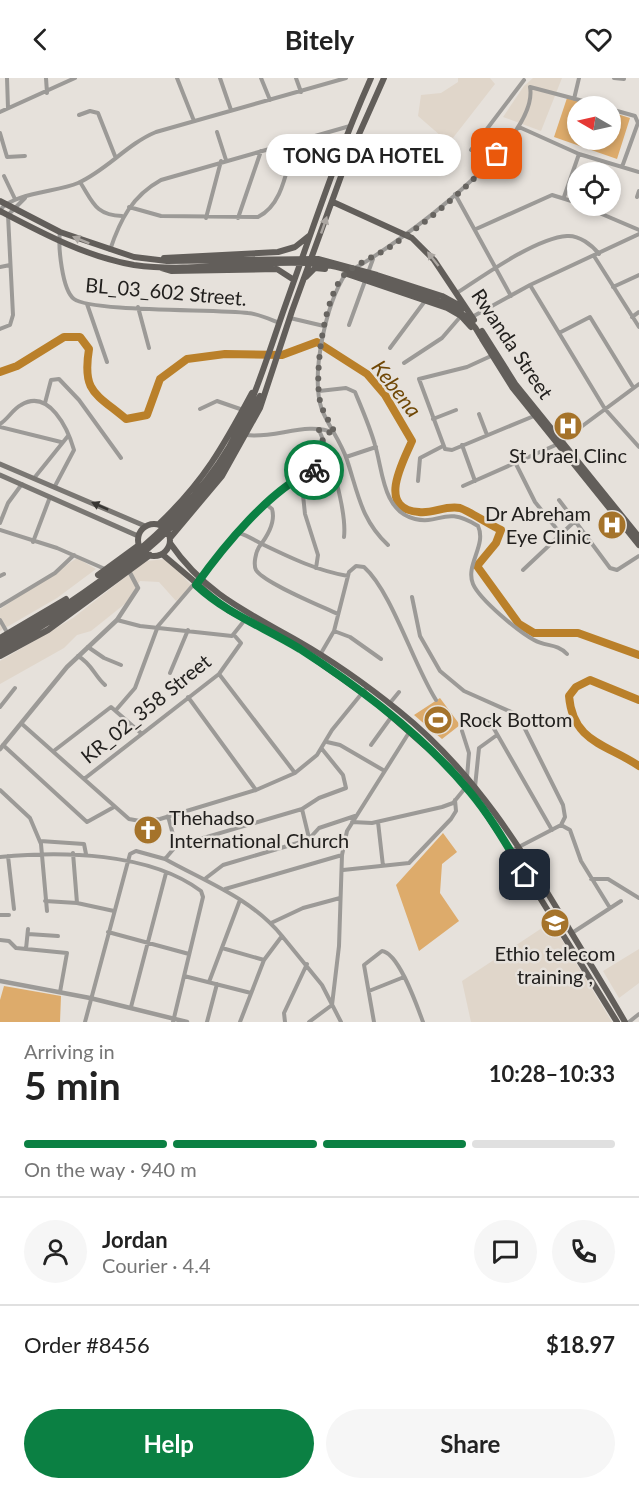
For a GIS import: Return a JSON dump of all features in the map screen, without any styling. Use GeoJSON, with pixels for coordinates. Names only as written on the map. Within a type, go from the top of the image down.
{"type":"FeatureCollection","features":[{"type":"Feature","properties":{"kind":"main road"},"geometry":{"type":"LineString","coordinates":[[0,644],[78,595],[131,556],[174,518],[198,492],[225,454],[250,406],[335,165],[371,78]]}},
{"type":"Feature","properties":{"kind":"main road"},"geometry":{"type":"LineString","coordinates":[[165,556],[222,476],[260,408],[344,168],[384,78]]}},
{"type":"Feature","properties":{"kind":"main road"},"geometry":{"type":"LineString","coordinates":[[335,165],[344,168]]}},
{"type":"Feature","properties":{"kind":"main road","name":"Rwanda Street"},"geometry":{"type":"LineString","coordinates":[[333,202],[406,235],[429,254],[513,380],[639,545]]}},
{"type":"Feature","properties":{"kind":"main road"},"geometry":{"type":"LineString","coordinates":[[1,206],[8,215],[59,241],[115,261],[171,271],[277,269],[294,280]]}},
{"type":"Feature","properties":{"kind":"main road"},"geometry":{"type":"LineString","coordinates":[[1,206],[14,208],[60,232],[110,251],[156,260],[181,263],[307,262],[329,266],[443,302],[465,315],[479,334]]}},
{"type":"Feature","properties":{"kind":"main road"},"geometry":{"type":"LineString","coordinates":[[156,260],[178,256],[278,252],[295,247],[310,234]]}},
{"type":"Feature","properties":{"kind":"main road"},"geometry":{"type":"LineString","coordinates":[[160,268],[181,263],[318,259],[361,270],[464,308]]}},
{"type":"Feature","properties":{"kind":"main road"},"geometry":{"type":"LineString","coordinates":[[304,280],[315,268],[345,273],[364,282],[426,301],[461,316]]}},
{"type":"Feature","properties":{"kind":"main road","name":"Rwanda Street"},"geometry":{"type":"LineString","coordinates":[[461,316],[479,334],[491,356],[534,416],[560,443],[638,535]]}},
{"type":"Feature","properties":{"kind":"main road"},"geometry":{"type":"LineString","coordinates":[[0,464],[35,477],[145,526],[161,525],[184,500],[216,458],[259,379]]}},
{"type":"Feature","properties":{"kind":"main road"},"geometry":{"type":"LineString","coordinates":[[0,650],[80,600],[144,553],[173,527],[224,464],[268,382]]}},
{"type":"Feature","properties":{"kind":"main road"},"geometry":{"type":"LineString","coordinates":[[0,475],[138,536]]}},
{"type":"Feature","properties":{"kind":"main road"},"geometry":{"type":"LineString","coordinates":[[161,525],[198,582],[229,603],[319,655],[365,690],[466,787],[511,851],[622,1021]]}},
{"type":"Feature","properties":{"kind":"main road"},"geometry":{"type":"LineString","coordinates":[[145,526],[138,536],[139,546],[146,557]]}},
{"type":"Feature","properties":{"kind":"main road"},"geometry":{"type":"LineString","coordinates":[[0,638],[63,600],[139,546]]}},
{"type":"Feature","properties":{"kind":"main road"},"geometry":{"type":"LineString","coordinates":[[0,656],[48,630],[146,557],[165,556],[244,621],[298,648],[389,704],[442,751],[475,787],[518,846],[572,933],[622,1021]]}},
{"type":"Feature","properties":{"kind":"street"},"geometry":{"type":"LineString","coordinates":[[7,78],[8,108]]}},
{"type":"Feature","properties":{"kind":"street"},"geometry":{"type":"LineString","coordinates":[[46,78],[47,93]]}},
{"type":"Feature","properties":{"kind":"street"},"geometry":{"type":"LineString","coordinates":[[0,112],[47,93],[75,78]]}},
{"type":"Feature","properties":{"kind":"street"},"geometry":{"type":"LineString","coordinates":[[177,78],[194,121]]}},
{"type":"Feature","properties":{"kind":"street"},"geometry":{"type":"LineString","coordinates":[[220,78],[231,110]]}},
{"type":"Feature","properties":{"kind":"street"},"geometry":{"type":"LineString","coordinates":[[261,78],[270,100]]}},
{"type":"Feature","properties":{"kind":"street"},"geometry":{"type":"LineString","coordinates":[[296,78],[301,92]]}},
{"type":"Feature","properties":{"kind":"street"},"geometry":{"type":"LineString","coordinates":[[1,206],[15,199],[80,182],[148,135],[346,78]]}},
{"type":"Feature","properties":{"kind":"street"},"geometry":{"type":"LineString","coordinates":[[575,96],[579,78]]}},
{"type":"Feature","properties":{"kind":"street"},"geometry":{"type":"LineString","coordinates":[[614,78],[624,79]]}},
{"type":"Feature","properties":{"kind":"street"},"geometry":{"type":"LineString","coordinates":[[388,545],[369,525],[346,457],[322,409],[319,390],[324,326],[333,298],[345,273],[374,258],[406,235],[485,169],[519,127],[530,100],[530,87],[524,79],[471,150]]}},
{"type":"Feature","properties":{"kind":"street"},"geometry":{"type":"LineString","coordinates":[[530,87],[567,97]]}},
{"type":"Feature","properties":{"kind":"street"},"geometry":{"type":"LineString","coordinates":[[79,115],[90,111],[98,113],[116,156]]}},
{"type":"Feature","properties":{"kind":"street"},"geometry":{"type":"LineString","coordinates":[[621,113],[637,118],[622,167]]}},
{"type":"Feature","properties":{"kind":"street"},"geometry":{"type":"LineString","coordinates":[[110,251],[122,216],[145,190],[167,177],[350,126]]}},
{"type":"Feature","properties":{"kind":"street"},"geometry":{"type":"LineString","coordinates":[[519,127],[579,154],[639,172]]}},
{"type":"Feature","properties":{"kind":"street"},"geometry":{"type":"LineString","coordinates":[[206,218],[224,161],[217,132]]}},
{"type":"Feature","properties":{"kind":"street"},"geometry":{"type":"LineString","coordinates":[[0,133],[7,157],[25,156]]}},
{"type":"Feature","properties":{"kind":"street"},"geometry":{"type":"LineString","coordinates":[[633,136],[639,138]]}},
{"type":"Feature","properties":{"kind":"street"},"geometry":{"type":"LineString","coordinates":[[129,207],[161,216],[258,217],[274,204],[295,142]]}},
{"type":"Feature","properties":{"kind":"street"},"geometry":{"type":"LineString","coordinates":[[238,218],[261,151]]}},
{"type":"Feature","properties":{"kind":"street"},"geometry":{"type":"LineString","coordinates":[[564,197],[579,154]]}},
{"type":"Feature","properties":{"kind":"street"},"geometry":{"type":"LineString","coordinates":[[4,176],[15,199]]}},
{"type":"Feature","properties":{"kind":"street"},"geometry":{"type":"LineString","coordinates":[[80,182],[99,211],[122,216]]}},
{"type":"Feature","properties":{"kind":"street"},"geometry":{"type":"LineString","coordinates":[[637,197],[639,190]]}},
{"type":"Feature","properties":{"kind":"street"},"geometry":{"type":"LineString","coordinates":[[455,194],[511,296]]}},
{"type":"Feature","properties":{"kind":"street"},"geometry":{"type":"LineString","coordinates":[[476,229],[490,225],[546,197],[567,198]]}},
{"type":"Feature","properties":{"kind":"street"},"geometry":{"type":"LineString","coordinates":[[0,328],[10,325],[13,321],[8,215],[25,198]]}},
{"type":"Feature","properties":{"kind":"street"},"geometry":{"type":"LineString","coordinates":[[605,216],[639,232]]}},
{"type":"Feature","properties":{"kind":"street","name":"BL_03_602 Street."},"geometry":{"type":"LineString","coordinates":[[60,232],[59,241],[68,291],[73,299],[87,304],[251,313],[279,323]]}},
{"type":"Feature","properties":{"kind":"street"},"geometry":{"type":"LineString","coordinates":[[472,317],[530,285],[596,255],[639,232]]}},
{"type":"Feature","properties":{"kind":"street"},"geometry":{"type":"LineString","coordinates":[[457,293],[530,250],[567,236],[583,240],[596,255],[613,287],[639,327]]}},
{"type":"Feature","properties":{"kind":"street"},"geometry":{"type":"LineString","coordinates":[[349,325],[374,258]]}},
{"type":"Feature","properties":{"kind":"street"},"geometry":{"type":"LineString","coordinates":[[0,267],[10,265]]}},
{"type":"Feature","properties":{"kind":"street"},"geometry":{"type":"LineString","coordinates":[[613,287],[639,275]]}},
{"type":"Feature","properties":{"kind":"street"},"geometry":{"type":"LineString","coordinates":[[530,285],[605,409],[639,447]]}},
{"type":"Feature","properties":{"kind":"street"},"geometry":{"type":"LineString","coordinates":[[390,348],[426,301]]}},
{"type":"Feature","properties":{"kind":"street"},"geometry":{"type":"LineString","coordinates":[[87,304],[107,362]]}},
{"type":"Feature","properties":{"kind":"street"},"geometry":{"type":"LineString","coordinates":[[138,308],[149,348]]}},
{"type":"Feature","properties":{"kind":"street"},"geometry":{"type":"LineString","coordinates":[[632,316],[639,312]]}},
{"type":"Feature","properties":{"kind":"street"},"geometry":{"type":"LineString","coordinates":[[404,363],[442,338],[461,316]]}},
{"type":"Feature","properties":{"kind":"street"},"geometry":{"type":"LineString","coordinates":[[559,333],[590,317],[633,387]]}},
{"type":"Feature","properties":{"kind":"street"},"geometry":{"type":"LineString","coordinates":[[290,318],[324,326]]}},
{"type":"Feature","properties":{"kind":"street"},"geometry":{"type":"LineString","coordinates":[[491,356],[467,367],[419,379],[443,446],[447,451],[534,416]]}},
{"type":"Feature","properties":{"kind":"street"},"geometry":{"type":"LineString","coordinates":[[45,403],[51,380],[59,379],[79,400],[121,458]]}},
{"type":"Feature","properties":{"kind":"street"},"geometry":{"type":"LineString","coordinates":[[463,486],[560,443],[639,384]]}},
{"type":"Feature","properties":{"kind":"street"},"geometry":{"type":"LineString","coordinates":[[319,390],[346,388],[355,392],[376,447],[383,483],[397,507],[416,519],[457,516],[478,526],[480,538],[471,576],[477,590],[532,639],[559,646],[567,654]]}},
{"type":"Feature","properties":{"kind":"street"},"geometry":{"type":"LineString","coordinates":[[200,409],[217,401],[243,410]]}},
{"type":"Feature","properties":{"kind":"street"},"geometry":{"type":"LineString","coordinates":[[55,486],[74,450],[55,412],[45,403],[30,402],[20,405],[0,426],[61,442]]}},
{"type":"Feature","properties":{"kind":"street"},"geometry":{"type":"LineString","coordinates":[[434,419],[456,410]]}},
{"type":"Feature","properties":{"kind":"street"},"geometry":{"type":"LineString","coordinates":[[479,414],[487,435]]}},
{"type":"Feature","properties":{"kind":"street"},"geometry":{"type":"LineString","coordinates":[[246,435],[260,437],[319,430],[335,434]]}},
{"type":"Feature","properties":{"kind":"street"},"geometry":{"type":"LineString","coordinates":[[319,430],[331,464],[345,523],[344,537]]}},
{"type":"Feature","properties":{"kind":"street"},"geometry":{"type":"LineString","coordinates":[[35,477],[68,436]]}},
{"type":"Feature","properties":{"kind":"street"},"geometry":{"type":"LineString","coordinates":[[462,445],[475,481]]}},
{"type":"Feature","properties":{"kind":"street"},"geometry":{"type":"LineString","coordinates":[[418,482],[420,459],[443,446]]}},
{"type":"Feature","properties":{"kind":"street"},"geometry":{"type":"LineString","coordinates":[[346,457],[376,447]]}},
{"type":"Feature","properties":{"kind":"street"},"geometry":{"type":"LineString","coordinates":[[116,710],[135,688],[158,627],[239,533],[266,504],[300,476],[331,464]]}},
{"type":"Feature","properties":{"kind":"street"},"geometry":{"type":"LineString","coordinates":[[516,464],[535,502],[560,533]]}},
{"type":"Feature","properties":{"kind":"street"},"geometry":{"type":"LineString","coordinates":[[300,476],[305,514],[318,555],[316,568]]}},
{"type":"Feature","properties":{"kind":"street"},"geometry":{"type":"LineString","coordinates":[[0,523],[8,502],[22,484]]}},
{"type":"Feature","properties":{"kind":"street"},"geometry":{"type":"LineString","coordinates":[[33,542],[50,497]]}},
{"type":"Feature","properties":{"kind":"street"},"geometry":{"type":"LineString","coordinates":[[559,500],[610,568],[617,570],[639,556]]}},
{"type":"Feature","properties":{"kind":"street"},"geometry":{"type":"LineString","coordinates":[[266,504],[273,514],[255,562],[257,571],[270,581],[338,614]]}},
{"type":"Feature","properties":{"kind":"street"},"geometry":{"type":"LineString","coordinates":[[523,570],[575,521]]}},
{"type":"Feature","properties":{"kind":"street"},"geometry":{"type":"LineString","coordinates":[[0,530],[74,555],[106,569]]}},
{"type":"Feature","properties":{"kind":"street"},"geometry":{"type":"LineString","coordinates":[[239,533],[316,568],[348,576]]}},
{"type":"Feature","properties":{"kind":"street"},"geometry":{"type":"LineString","coordinates":[[0,606],[55,573],[74,555]]}},
{"type":"Feature","properties":{"kind":"street"},"geometry":{"type":"LineString","coordinates":[[319,655],[334,631],[348,576],[356,566],[364,567],[371,573],[436,700]]}},
{"type":"Feature","properties":{"kind":"street"},"geometry":{"type":"LineString","coordinates":[[114,807],[87,822],[2,747],[78,656],[117,620],[138,590],[137,582],[129,571]]}},
{"type":"Feature","properties":{"kind":"street"},"geometry":{"type":"LineString","coordinates":[[412,597],[420,636],[433,661],[446,678],[464,691],[520,718],[563,805],[566,817],[561,825],[511,851]]}},
{"type":"Feature","properties":{"kind":"street"},"geometry":{"type":"LineString","coordinates":[[0,620],[8,634]]}},
{"type":"Feature","properties":{"kind":"street"},"geometry":{"type":"LineString","coordinates":[[117,620],[140,626],[234,635],[244,621]]}},
{"type":"Feature","properties":{"kind":"street"},"geometry":{"type":"LineString","coordinates":[[170,673],[188,630]]}},
{"type":"Feature","properties":{"kind":"street"},"geometry":{"type":"LineString","coordinates":[[334,631],[350,637],[381,659]]}},
{"type":"Feature","properties":{"kind":"street","name":"KR_02_358 Street"},"geometry":{"type":"LineString","coordinates":[[84,779],[219,674],[242,643],[234,635]]}},
{"type":"Feature","properties":{"kind":"street"},"geometry":{"type":"LineString","coordinates":[[87,647],[104,658],[122,665]]}},
{"type":"Feature","properties":{"kind":"street"},"geometry":{"type":"LineString","coordinates":[[78,656],[94,669],[97,678],[105,685]]}},
{"type":"Feature","properties":{"kind":"street"},"geometry":{"type":"LineString","coordinates":[[219,674],[295,774]]}},
{"type":"Feature","properties":{"kind":"street"},"geometry":{"type":"LineString","coordinates":[[0,707],[15,688]]}},
{"type":"Feature","properties":{"kind":"street"},"geometry":{"type":"LineString","coordinates":[[22,724],[55,750],[129,819],[151,821],[256,790],[295,774],[322,749],[332,730],[365,690]]}},
{"type":"Feature","properties":{"kind":"street"},"geometry":{"type":"LineString","coordinates":[[389,704],[399,692]]}},
{"type":"Feature","properties":{"kind":"street"},"geometry":{"type":"LineString","coordinates":[[188,697],[256,790]]}},
{"type":"Feature","properties":{"kind":"street"},"geometry":{"type":"LineString","coordinates":[[55,750],[110,708],[116,710],[142,734]]}},
{"type":"Feature","properties":{"kind":"street"},"geometry":{"type":"LineString","coordinates":[[370,745],[392,716]]}},
{"type":"Feature","properties":{"kind":"street"},"geometry":{"type":"LineString","coordinates":[[489,720],[552,830]]}},
{"type":"Feature","properties":{"kind":"street"},"geometry":{"type":"LineString","coordinates":[[309,1022],[332,1005],[339,946],[342,855],[352,822],[382,770],[410,731]]}},
{"type":"Feature","properties":{"kind":"street"},"geometry":{"type":"LineString","coordinates":[[462,731],[470,753],[467,778]]}},
{"type":"Feature","properties":{"kind":"street"},"geometry":{"type":"LineString","coordinates":[[475,787],[479,748],[497,735]]}},
{"type":"Feature","properties":{"kind":"street"},"geometry":{"type":"LineString","coordinates":[[327,741],[340,745],[382,770]]}},
{"type":"Feature","properties":{"kind":"street"},"geometry":{"type":"LineString","coordinates":[[165,859],[176,846],[302,809],[319,798],[346,788],[343,775],[322,749]]}},
{"type":"Feature","properties":{"kind":"street"},"geometry":{"type":"LineString","coordinates":[[352,822],[378,822],[442,807],[455,800],[466,787]]}},
{"type":"Feature","properties":{"kind":"street"},"geometry":{"type":"LineString","coordinates":[[0,790],[30,818],[39,841],[43,853],[46,911]]}},
{"type":"Feature","properties":{"kind":"street"},"geometry":{"type":"LineString","coordinates":[[343,870],[404,865],[414,859],[455,814],[455,800]]}},
{"type":"Feature","properties":{"kind":"street"},"geometry":{"type":"LineString","coordinates":[[302,809],[309,839]]}},
{"type":"Feature","properties":{"kind":"street"},"geometry":{"type":"LineString","coordinates":[[168,816],[176,846]]}},
{"type":"Feature","properties":{"kind":"street"},"geometry":{"type":"LineString","coordinates":[[206,878],[223,865],[309,839],[319,828],[355,816]]}},
{"type":"Feature","properties":{"kind":"street"},"geometry":{"type":"LineString","coordinates":[[378,822],[383,866]]}},
{"type":"Feature","properties":{"kind":"street"},"geometry":{"type":"LineString","coordinates":[[561,825],[570,830],[581,861],[609,908]]}},
{"type":"Feature","properties":{"kind":"street"},"geometry":{"type":"LineString","coordinates":[[39,841],[84,844],[86,855]]}},
{"type":"Feature","properties":{"kind":"street"},"geometry":{"type":"LineString","coordinates":[[85,1022],[126,862],[130,854],[136,851],[165,859],[206,878],[271,923],[307,964],[341,1022]]}},
{"type":"Feature","properties":{"kind":"street"},"geometry":{"type":"LineString","coordinates":[[0,857],[43,853],[86,855],[126,862],[166,873],[201,891],[203,897],[173,1020]]}},
{"type":"Feature","properties":{"kind":"street"},"geometry":{"type":"LineString","coordinates":[[73,853],[77,903]]}},
{"type":"Feature","properties":{"kind":"street"},"geometry":{"type":"LineString","coordinates":[[224,889],[342,855]]}},
{"type":"Feature","properties":{"kind":"street"},"geometry":{"type":"LineString","coordinates":[[8,856],[14,909]]}},
{"type":"Feature","properties":{"kind":"street"},"geometry":{"type":"LineString","coordinates":[[131,1007],[166,873]]}},
{"type":"Feature","properties":{"kind":"street"},"geometry":{"type":"LineString","coordinates":[[591,879],[608,879],[639,898]]}},
{"type":"Feature","properties":{"kind":"street"},"geometry":{"type":"LineString","coordinates":[[271,923],[303,908],[340,898]]}},
{"type":"Feature","properties":{"kind":"street"},"geometry":{"type":"LineString","coordinates":[[209,982],[240,900]]}},
{"type":"Feature","properties":{"kind":"street"},"geometry":{"type":"LineString","coordinates":[[45,901],[77,903],[114,911]]}},
{"type":"Feature","properties":{"kind":"street"},"geometry":{"type":"LineString","coordinates":[[572,933],[621,902]]}},
{"type":"Feature","properties":{"kind":"street"},"geometry":{"type":"LineString","coordinates":[[0,915],[9,915]]}},
{"type":"Feature","properties":{"kind":"street"},"geometry":{"type":"LineString","coordinates":[[26,949],[28,932],[58,936]]}},
{"type":"Feature","properties":{"kind":"street"},"geometry":{"type":"LineString","coordinates":[[108,932],[189,954]]}},
{"type":"Feature","properties":{"kind":"street"},"geometry":{"type":"LineString","coordinates":[[240,1022],[264,960],[282,936]]}},
{"type":"Feature","properties":{"kind":"street"},"geometry":{"type":"LineString","coordinates":[[0,940],[9,941],[14,947],[67,953],[60,992]]}},
{"type":"Feature","properties":{"kind":"street"},"geometry":{"type":"LineString","coordinates":[[221,948],[264,960]]}},
{"type":"Feature","properties":{"kind":"street"},"geometry":{"type":"LineString","coordinates":[[374,1022],[364,965],[382,951],[391,956],[404,977],[423,1022]]}},
{"type":"Feature","properties":{"kind":"street"},"geometry":{"type":"LineString","coordinates":[[285,1022],[284,1013],[307,964]]}},
{"type":"Feature","properties":{"kind":"street"},"geometry":{"type":"LineString","coordinates":[[184,976],[251,993]]}},
{"type":"Feature","properties":{"kind":"street"},"geometry":{"type":"LineString","coordinates":[[369,991],[404,977]]}},
{"type":"Feature","properties":{"kind":"street"},"geometry":{"type":"LineString","coordinates":[[0,981],[90,998],[187,1022]]}},
{"type":"Feature","properties":{"kind":"street"},"geometry":{"type":"LineString","coordinates":[[207,1022],[217,984]]}},
{"type":"Feature","properties":{"kind":"street"},"geometry":{"type":"LineString","coordinates":[[622,1021],[639,1014]]}},
{"type":"Feature","properties":{"kind":"shaded area"},"geometry":{"type":"Polygon","coordinates":[[[458,78],[490,78],[495,84],[449,143],[418,116],[421,95],[441,93],[458,82],[458,78]]]}},
{"type":"Feature","properties":{"kind":"shaded area"},"geometry":{"type":"Polygon","coordinates":[[[533,78],[562,78],[541,131],[503,117],[524,86],[533,78]]]}},
{"type":"Feature","properties":{"kind":"shaded area"},"geometry":{"type":"Polygon","coordinates":[[[567,98],[567,142],[554,137],[567,98]]]}},
{"type":"Feature","properties":{"kind":"shaded area"},"geometry":{"type":"Polygon","coordinates":[[[621,115],[630,118],[621,146],[621,115]]]}},
{"type":"Feature","properties":{"kind":"shaded area"},"geometry":{"type":"Polygon","coordinates":[[[591,150],[620,150],[617,159],[591,150]]]}},
{"type":"Feature","properties":{"kind":"shaded area"},"geometry":{"type":"Polygon","coordinates":[[[77,558],[96,569],[57,598],[0,631],[0,609],[77,558]]]}},
{"type":"Feature","properties":{"kind":"shaded area"},"geometry":{"type":"Polygon","coordinates":[[[167,559],[192,586],[176,601],[159,582],[140,581],[126,603],[91,631],[77,635],[64,648],[0,684],[0,661],[73,618],[146,561],[167,559]]]}},
{"type":"Feature","properties":{"kind":"shaded area","name":"Rock Bottom"},"geometry":{"type":"Polygon","coordinates":[[[440,698],[460,725],[442,739],[414,715],[440,698]]]}},
{"type":"Feature","properties":{"kind":"shaded area"},"geometry":{"type":"Polygon","coordinates":[[[443,833],[457,852],[442,864],[440,893],[459,921],[419,951],[396,885],[443,833]]]}},
{"type":"Feature","properties":{"kind":"shaded area"},"geometry":{"type":"Polygon","coordinates":[[[551,922],[612,1022],[471,1022],[462,981],[551,922]]]}},
{"type":"Feature","properties":{"kind":"shaded area"},"geometry":{"type":"Polygon","coordinates":[[[639,949],[639,983],[619,998],[603,971],[639,949]]]}},
{"type":"Feature","properties":{"kind":"shaded area"},"geometry":{"type":"Polygon","coordinates":[[[4,986],[61,996],[60,1022],[0,1022],[0,1000],[4,986]]]}},
{"type":"Feature","properties":{"kind":"waterway","name":"Kebena"},"geometry":{"type":"LineString","coordinates":[[0,372],[17,366],[64,337],[80,337],[89,349],[87,363],[89,383],[99,397],[126,419],[147,415],[160,379],[187,359],[225,354],[282,355],[317,342],[367,374],[385,395],[412,441],[396,483],[398,503],[406,509],[419,512],[460,508],[501,530],[496,543],[477,566],[519,624],[534,633],[578,633],[639,655]]}},
{"type":"Feature","properties":{"kind":"waterway","name":"Kebena"},"geometry":{"type":"LineString","coordinates":[[639,700],[590,680],[576,687],[569,696],[572,712],[584,733],[639,766]]}},
{"type":"Feature","properties":{"kind":"way so far"},"geometry":{"type":"LineString","coordinates":[[314,470],[331,464],[319,430],[335,434],[322,409],[319,398],[319,380],[324,326],[329,308],[345,273],[374,258],[406,235],[485,169],[497,154]]}},
{"type":"Feature","properties":{"kind":"place","name":"TONG DA HOTEL"},"geometry":{"type":"Point","coordinates":[497,154]}},
{"type":"Feature","properties":{"kind":"place","name":"St Urael Clinc"},"geometry":{"type":"Point","coordinates":[568,426]}},
{"type":"Feature","properties":{"kind":"place","name":"Dr Abreham Eye Clinic"},"geometry":{"type":"Point","coordinates":[612,525]}},
{"type":"Feature","properties":{"kind":"place","name":"Rock Bottom"},"geometry":{"type":"Point","coordinates":[438,720]}},
{"type":"Feature","properties":{"kind":"place","name":"Thehadso International Church"},"geometry":{"type":"Point","coordinates":[148,830]}},
{"type":"Feature","properties":{"kind":"place","name":"Ethio telecom training ,"},"geometry":{"type":"Point","coordinates":[555,923]}},
{"type":"Feature","properties":{"kind":"route"},"geometry":{"type":"LineString","coordinates":[[314,470],[300,476],[266,504],[229,543],[196,585],[244,621],[298,648],[374,701],[410,731],[472,793],[525,875]]}}]}
